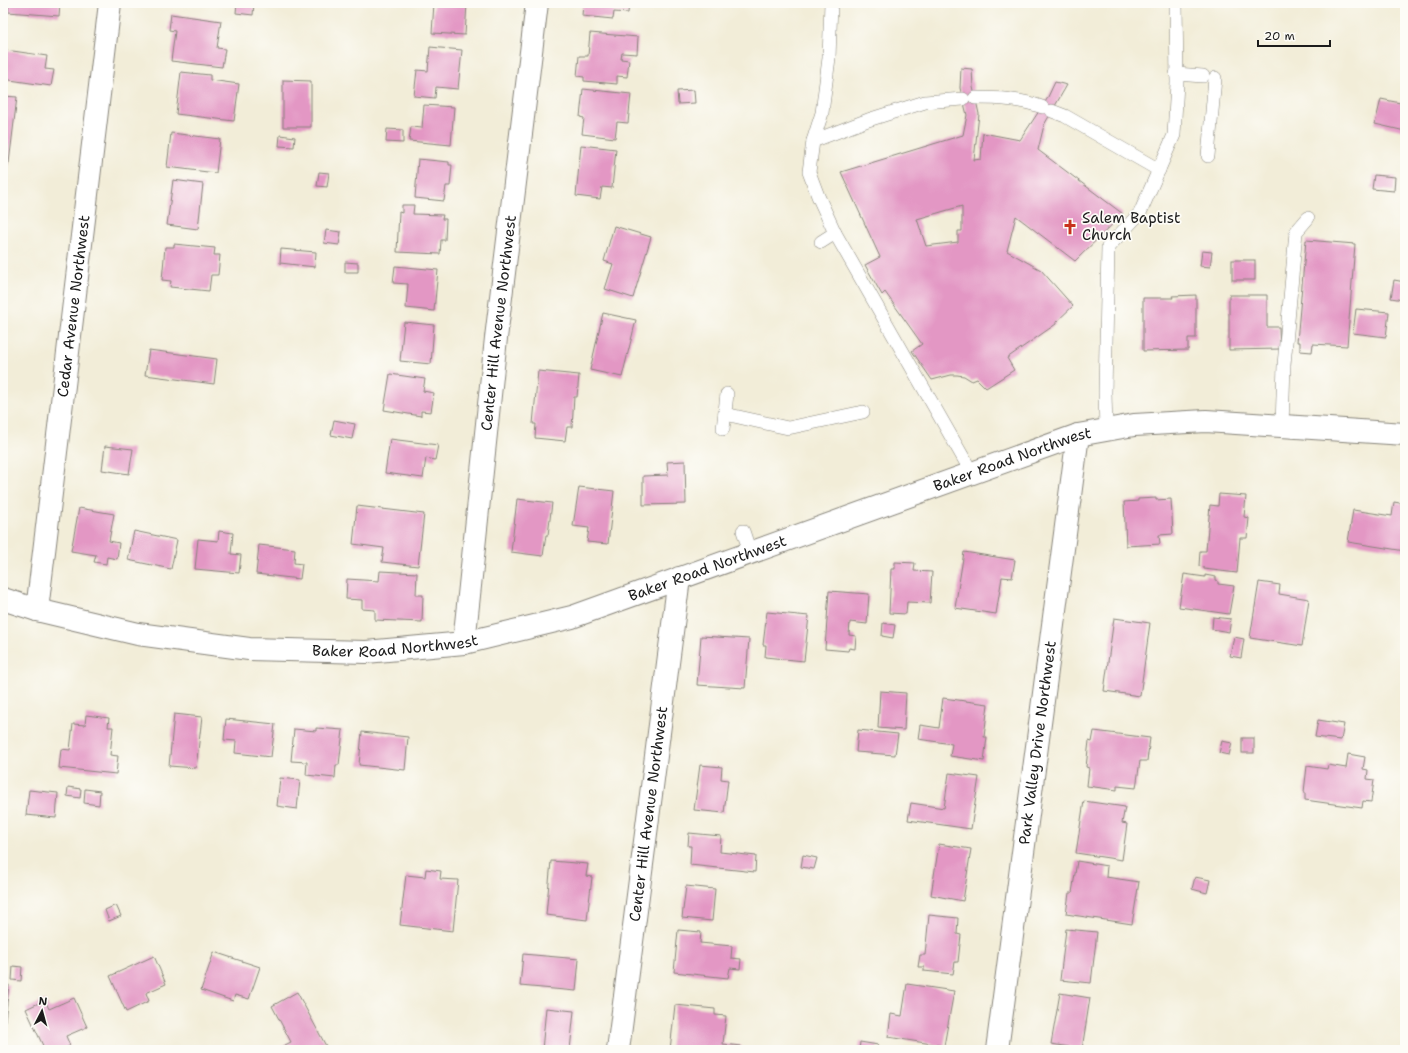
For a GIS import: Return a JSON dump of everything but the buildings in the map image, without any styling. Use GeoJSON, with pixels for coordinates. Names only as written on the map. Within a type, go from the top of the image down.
{"type":"FeatureCollection","features":[{"type":"Feature","properties":{"kind":"street","name":"Cedar Avenue Northwest"},"geometry":{"type":"LineString","coordinates":[[37,610],[110,3]]}},
{"type":"Feature","properties":{"kind":"street","name":"Center Hill Avenue Northwest"},"geometry":{"type":"LineString","coordinates":[[464,643],[496,338],[538,3]]}},
{"type":"Feature","properties":{"kind":"street","name":"Baker Road Northwest"},"geometry":{"type":"LineString","coordinates":[[3,599],[37,610],[138,634],[249,649],[366,652],[464,643],[572,617],[1078,435],[1134,425],[1206,421],[1405,434]]}},
{"type":"Feature","properties":{"kind":"street","name":"Park Valley Drive Northwest"},"geometry":{"type":"LineString","coordinates":[[997,1050],[1078,435]]}},
{"type":"Feature","properties":{"kind":"street","name":"Center Hill Avenue Northwest"},"geometry":{"type":"LineString","coordinates":[[618,1050],[679,578]]}},
{"type":"Feature","properties":{"kind":"lane"},"geometry":{"type":"LineString","coordinates":[[831,3],[828,58],[822,113],[813,141],[809,172],[835,233],[972,473]]}},
{"type":"Feature","properties":{"kind":"lane"},"geometry":{"type":"LineString","coordinates":[[1106,430],[1105,393],[1108,247],[1140,213],[1174,135],[1176,3]]}},
{"type":"Feature","properties":{"kind":"lane"},"geometry":{"type":"LineString","coordinates":[[1176,74],[1209,77],[1208,156]]}},
{"type":"Feature","properties":{"kind":"lane"},"geometry":{"type":"LineString","coordinates":[[813,141],[868,120],[925,102],[969,98],[1010,99],[1031,103],[1065,116],[1159,170]]}},
{"type":"Feature","properties":{"kind":"lane"},"geometry":{"type":"LineString","coordinates":[[1282,426],[1284,365],[1296,232],[1308,218]]}},
{"type":"Feature","properties":{"kind":"lane"},"geometry":{"type":"LineString","coordinates":[[820,242],[835,233]]}},
{"type":"Feature","properties":{"kind":"lane"},"geometry":{"type":"LineString","coordinates":[[723,429],[727,394]]}},
{"type":"Feature","properties":{"kind":"lane"},"geometry":{"type":"LineString","coordinates":[[725,414],[788,428],[863,412]]}},
{"type":"Feature","properties":{"kind":"lane"},"geometry":{"type":"LineString","coordinates":[[743,530],[750,552]]}},
{"type":"Feature","properties":{"kind":"place","name":"Salem Baptist Church"},"geometry":{"type":"Point","coordinates":[1070,227]}}]}
